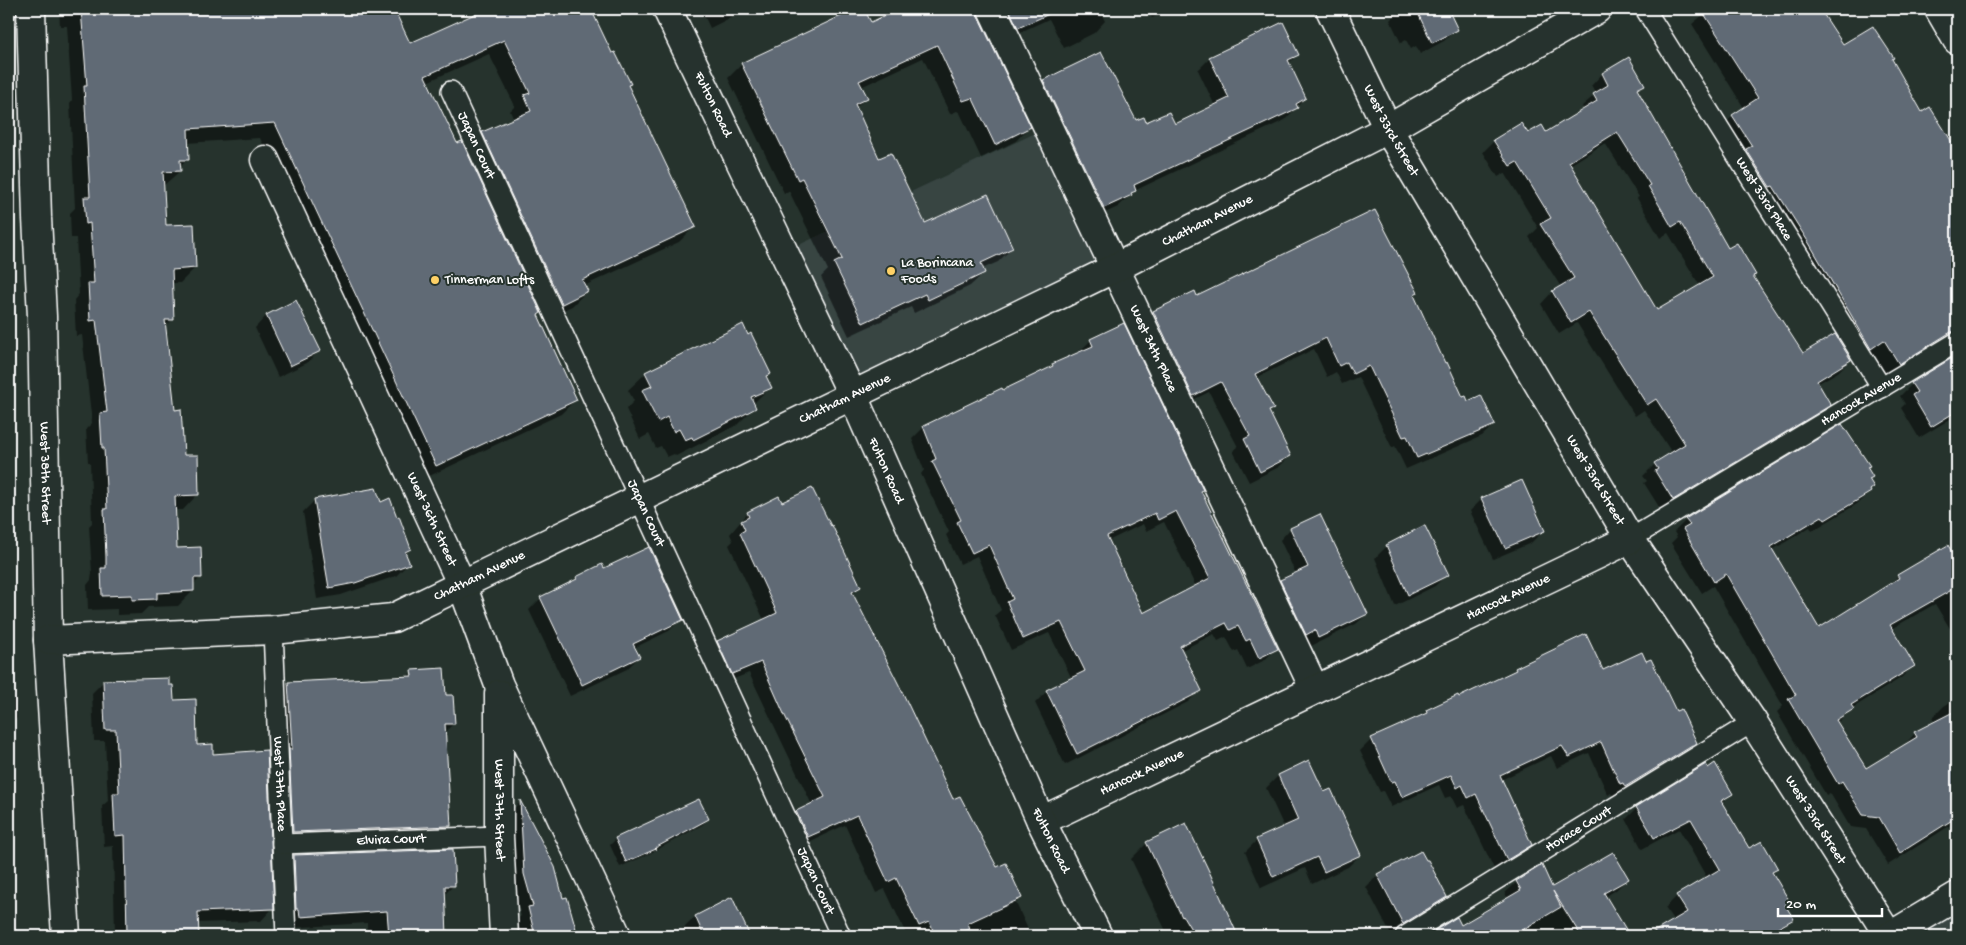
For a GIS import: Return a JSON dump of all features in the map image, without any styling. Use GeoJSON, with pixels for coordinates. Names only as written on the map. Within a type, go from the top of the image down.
{"type":"FeatureCollection","features":[{"type":"Feature","properties":{"kind":"street","name":"West 38th Street"},"geometry":{"type":"LineString","coordinates":[[31,9],[42,316],[48,640],[66,936]]}},
{"type":"Feature","properties":{"kind":"street","name":"Fulton Road"},"geometry":{"type":"LineString","coordinates":[[667,9],[853,396],[1041,821],[1098,936]]}},
{"type":"Feature","properties":{"kind":"street","name":"West 34th Place"},"geometry":{"type":"LineString","coordinates":[[992,9],[1314,688]]}},
{"type":"Feature","properties":{"kind":"street","name":"West 33rd Street"},"geometry":{"type":"LineString","coordinates":[[1330,9],[1388,130],[1630,538],[1753,722],[1890,936]]}},
{"type":"Feature","properties":{"kind":"street","name":"Chatham Avenue"},"geometry":{"type":"LineString","coordinates":[[48,640],[273,630],[393,618],[1115,268],[1388,130],[1597,9]]}},
{"type":"Feature","properties":{"kind":"street"},"geometry":{"type":"LineString","coordinates":[[1939,9],[1957,40]]}},
{"type":"Feature","properties":{"kind":"street","name":"West 36th Street"},"geometry":{"type":"LineString","coordinates":[[265,160],[462,585],[499,685],[617,936]]}},
{"type":"Feature","properties":{"kind":"street","name":"Hancock Avenue"},"geometry":{"type":"LineString","coordinates":[[1041,821],[1314,688],[1630,538]]}},
{"type":"Feature","properties":{"kind":"street","name":"West 37th Street"},"geometry":{"type":"LineString","coordinates":[[499,685],[499,836],[504,936]]}},
{"type":"Feature","properties":{"kind":"street"},"geometry":{"type":"LineString","coordinates":[[1890,936],[1957,896]]}},
{"type":"Feature","properties":{"kind":"lane","name":"West 33rd Place"},"geometry":{"type":"LineString","coordinates":[[1646,9],[1882,388]]}},
{"type":"Feature","properties":{"kind":"lane","name":"Japan Court"},"geometry":{"type":"LineString","coordinates":[[451,91],[841,936]]}},
{"type":"Feature","properties":{"kind":"lane","name":"Hancock Avenue"},"geometry":{"type":"LineString","coordinates":[[1630,538],[1957,342]]}},
{"type":"Feature","properties":{"kind":"lane","name":"West 37th Place"},"geometry":{"type":"LineString","coordinates":[[273,630],[286,936]]}},
{"type":"Feature","properties":{"kind":"lane","name":"Horace Court"},"geometry":{"type":"LineString","coordinates":[[1405,936],[1753,722]]}},
{"type":"Feature","properties":{"kind":"lane","name":"Elvira Court"},"geometry":{"type":"LineString","coordinates":[[282,844],[499,836]]}},
{"type":"Feature","properties":{"kind":"shaded area"},"geometry":{"type":"Polygon","coordinates":[[[1048,127],[1115,268],[853,396],[784,252],[1048,127]]]}},
{"type":"Feature","properties":{"kind":"shaded area"},"geometry":{"type":"Polygon","coordinates":[[[1957,896],[1957,936],[1890,936],[1957,896]]]}},
{"type":"Feature","properties":{"kind":"building"},"geometry":{"type":"Polygon","coordinates":[[[81,9],[394,9],[410,43],[486,9],[591,9],[612,53],[615,52],[631,84],[628,85],[696,227],[582,280],[588,291],[562,304],[482,132],[531,111],[524,95],[530,93],[504,40],[425,76],[457,143],[462,141],[541,313],[538,315],[577,400],[436,466],[275,123],[188,129],[189,160],[180,160],[181,171],[163,172],[166,225],[194,224],[196,268],[172,270],[174,320],[165,320],[175,410],[181,409],[184,455],[198,455],[199,495],[175,496],[177,548],[201,547],[202,578],[194,578],[194,591],[157,593],[157,599],[132,600],[132,595],[102,596],[101,568],[106,568],[104,509],[107,509],[100,413],[107,412],[96,320],[90,321],[88,283],[94,283],[90,223],[86,224],[84,197],[90,197],[84,86],[87,86],[81,9]]]}},
{"type":"Feature","properties":{"kind":"building"},"geometry":{"type":"Polygon","coordinates":[[[856,9],[864,9],[871,22],[899,9],[977,9],[978,16],[1031,127],[995,145],[973,99],[963,101],[937,45],[859,81],[868,98],[855,104],[879,158],[891,153],[925,223],[988,194],[1013,248],[981,263],[985,273],[928,300],[925,294],[863,323],[834,263],[842,259],[802,178],[798,180],[741,63],[856,9]]]}},
{"type":"Feature","properties":{"kind":"building"},"geometry":{"type":"Polygon","coordinates":[[[1009,9],[1060,9],[1018,28],[1009,9]]]}},
{"type":"Feature","properties":{"kind":"building"},"geometry":{"type":"Polygon","coordinates":[[[1416,9],[1448,9],[1458,30],[1432,43],[1416,9]]]}},
{"type":"Feature","properties":{"kind":"building"},"geometry":{"type":"Polygon","coordinates":[[[1701,9],[1820,9],[1843,44],[1873,26],[1894,58],[1892,59],[1922,112],[1930,107],[1957,150],[1957,331],[1951,332],[1899,364],[1884,340],[1871,349],[1809,243],[1773,186],[1770,187],[1746,149],[1752,146],[1732,115],[1758,98],[1701,9]]]}},
{"type":"Feature","properties":{"kind":"building"},"geometry":{"type":"Polygon","coordinates":[[[1283,22],[1299,55],[1288,60],[1306,98],[1296,104],[1298,108],[1134,185],[1136,191],[1131,193],[1132,195],[1104,208],[1043,80],[1101,52],[1136,120],[1144,117],[1146,122],[1169,112],[1175,124],[1229,98],[1209,57],[1283,22]]]}},
{"type":"Feature","properties":{"kind":"building"},"geometry":{"type":"Polygon","coordinates":[[[1629,57],[1645,85],[1637,89],[1728,248],[1737,243],[1756,275],[1753,276],[1803,353],[1835,334],[1851,360],[1817,381],[1831,405],[1673,500],[1655,471],[1658,469],[1654,463],[1685,444],[1656,399],[1647,405],[1589,312],[1571,323],[1552,291],[1574,278],[1540,224],[1551,218],[1517,162],[1510,166],[1493,140],[1521,123],[1528,133],[1542,125],[1546,132],[1597,101],[1593,94],[1608,85],[1602,73],[1629,57]],[[1617,132],[1569,162],[1657,310],[1713,277],[1680,222],[1672,227],[1648,186],[1650,185],[1617,132]]]}},
{"type":"Feature","properties":{"kind":"building"},"geometry":{"type":"Polygon","coordinates":[[[1375,210],[1418,293],[1414,295],[1445,363],[1447,362],[1463,397],[1466,396],[1468,401],[1481,395],[1495,425],[1417,458],[1407,436],[1403,437],[1369,366],[1353,374],[1347,362],[1339,366],[1326,338],[1255,374],[1274,409],[1269,411],[1291,456],[1260,472],[1244,439],[1250,436],[1221,382],[1193,396],[1153,311],[1195,291],[1197,296],[1375,210]]]}},
{"type":"Feature","properties":{"kind":"building"},"geometry":{"type":"Polygon","coordinates":[[[296,300],[321,351],[290,366],[266,315],[296,300]]]}},
{"type":"Feature","properties":{"kind":"building"},"geometry":{"type":"Polygon","coordinates":[[[1124,323],[1203,490],[1201,491],[1278,649],[1259,658],[1250,639],[1246,641],[1238,626],[1230,630],[1226,623],[1180,646],[1202,691],[1077,754],[1046,690],[1085,671],[1061,622],[1023,639],[1007,602],[1013,599],[989,545],[972,553],[957,522],[961,520],[932,461],[936,459],[923,426],[1093,346],[1090,339],[1124,323]],[[1176,511],[1158,520],[1155,513],[1107,536],[1143,613],[1210,578],[1176,511]]]}},
{"type":"Feature","properties":{"kind":"building"},"geometry":{"type":"Polygon","coordinates":[[[743,324],[748,335],[751,333],[771,374],[766,376],[772,388],[751,397],[756,408],[693,440],[692,437],[685,440],[679,429],[674,432],[667,417],[658,422],[642,390],[652,386],[645,372],[743,324]]]}},
{"type":"Feature","properties":{"kind":"building"},"geometry":{"type":"Polygon","coordinates":[[[1957,355],[1957,411],[1931,427],[1912,395],[1917,392],[1911,383],[1957,355]]]}},
{"type":"Feature","properties":{"kind":"building"},"geometry":{"type":"Polygon","coordinates":[[[1842,424],[1870,466],[1867,467],[1873,477],[1869,479],[1874,487],[1870,490],[1871,492],[1825,520],[1822,516],[1771,547],[1819,628],[1899,578],[1897,575],[1948,545],[1957,561],[1957,587],[1890,625],[1915,666],[1851,705],[1854,709],[1836,720],[1866,768],[1917,737],[1914,732],[1957,710],[1957,817],[1900,853],[1879,817],[1863,815],[1842,781],[1838,784],[1788,699],[1796,695],[1726,574],[1714,582],[1683,529],[1690,525],[1685,519],[1842,424]]]}},
{"type":"Feature","properties":{"kind":"building"},"geometry":{"type":"Polygon","coordinates":[[[1522,480],[1545,531],[1505,548],[1481,498],[1522,480]]]}},
{"type":"Feature","properties":{"kind":"building"},"geometry":{"type":"Polygon","coordinates":[[[376,488],[381,502],[390,498],[397,517],[399,516],[411,549],[405,552],[410,564],[355,583],[329,588],[314,499],[376,488]]]}},
{"type":"Feature","properties":{"kind":"building"},"geometry":{"type":"Polygon","coordinates":[[[812,488],[832,525],[861,587],[852,592],[953,799],[960,796],[997,867],[1006,863],[1022,898],[968,923],[970,929],[954,936],[936,936],[929,922],[919,926],[896,878],[888,882],[857,815],[808,837],[796,811],[825,797],[761,662],[732,674],[717,641],[777,613],[740,533],[745,530],[741,521],[749,517],[747,512],[779,496],[782,502],[812,488]]]}},
{"type":"Feature","properties":{"kind":"building"},"geometry":{"type":"Polygon","coordinates":[[[1320,514],[1368,614],[1318,638],[1315,630],[1306,635],[1280,580],[1308,567],[1290,528],[1320,514]]]}},
{"type":"Feature","properties":{"kind":"building"},"geometry":{"type":"Polygon","coordinates":[[[1425,526],[1449,575],[1408,595],[1386,545],[1425,526]]]}},
{"type":"Feature","properties":{"kind":"building"},"geometry":{"type":"Polygon","coordinates":[[[649,547],[683,620],[633,644],[640,657],[582,685],[540,597],[602,564],[604,568],[649,547]]]}},
{"type":"Feature","properties":{"kind":"building"},"geometry":{"type":"Polygon","coordinates":[[[1586,634],[1603,670],[1642,652],[1646,661],[1651,659],[1676,711],[1681,709],[1697,743],[1625,787],[1623,783],[1620,784],[1601,742],[1569,757],[1562,746],[1500,775],[1532,845],[1507,860],[1476,794],[1468,798],[1462,785],[1457,788],[1451,775],[1402,797],[1395,781],[1391,782],[1371,738],[1427,713],[1426,710],[1458,695],[1459,697],[1516,670],[1515,668],[1586,634]]]}},
{"type":"Feature","properties":{"kind":"building"},"geometry":{"type":"Polygon","coordinates":[[[444,668],[446,695],[453,695],[455,724],[445,724],[451,826],[293,832],[289,749],[292,749],[288,682],[412,676],[411,670],[444,668]]]}},
{"type":"Feature","properties":{"kind":"building"},"geometry":{"type":"Polygon","coordinates":[[[169,678],[169,685],[173,685],[174,700],[196,699],[197,745],[213,744],[213,754],[267,750],[274,909],[198,912],[199,936],[127,936],[125,835],[115,836],[113,793],[119,793],[116,730],[105,730],[103,680],[169,678]]]}},
{"type":"Feature","properties":{"kind":"building"},"geometry":{"type":"Polygon","coordinates":[[[1309,760],[1324,792],[1331,789],[1361,855],[1324,872],[1317,857],[1273,877],[1256,839],[1298,820],[1278,775],[1309,760]]]}},
{"type":"Feature","properties":{"kind":"building"},"geometry":{"type":"Polygon","coordinates":[[[1715,763],[1733,794],[1721,801],[1749,848],[1762,841],[1778,869],[1772,872],[1790,902],[1785,905],[1794,919],[1764,936],[1647,936],[1687,912],[1676,895],[1720,869],[1691,819],[1654,838],[1636,807],[1706,764],[1708,768],[1715,763]]]}},
{"type":"Feature","properties":{"kind":"building"},"geometry":{"type":"Polygon","coordinates":[[[699,799],[709,819],[656,849],[626,862],[615,838],[699,799]]]}},
{"type":"Feature","properties":{"kind":"building"},"geometry":{"type":"Polygon","coordinates":[[[520,800],[555,867],[563,898],[567,897],[578,936],[535,936],[528,907],[533,906],[524,874],[520,800]]]}},
{"type":"Feature","properties":{"kind":"building"},"geometry":{"type":"Polygon","coordinates":[[[1186,823],[1238,936],[1195,936],[1182,917],[1146,842],[1186,823]]]}},
{"type":"Feature","properties":{"kind":"building"},"geometry":{"type":"Polygon","coordinates":[[[453,849],[455,886],[445,886],[447,936],[389,936],[387,911],[300,917],[299,909],[296,909],[294,855],[453,849]]]}},
{"type":"Feature","properties":{"kind":"building"},"geometry":{"type":"Polygon","coordinates":[[[1421,851],[1426,860],[1428,860],[1447,897],[1403,924],[1377,874],[1421,851]]]}},
{"type":"Feature","properties":{"kind":"building"},"geometry":{"type":"Polygon","coordinates":[[[1613,852],[1629,879],[1604,893],[1630,936],[1581,936],[1553,891],[1561,907],[1512,936],[1426,936],[1457,917],[1461,925],[1521,890],[1516,881],[1542,865],[1552,887],[1613,852]]]}},
{"type":"Feature","properties":{"kind":"building"},"geometry":{"type":"Polygon","coordinates":[[[732,897],[750,936],[704,936],[695,916],[732,897]]]}},
{"type":"Feature","properties":{"kind":"place","name":"La Borincana Foods"},"geometry":{"type":"Point","coordinates":[891,271]}},
{"type":"Feature","properties":{"kind":"place","name":"Tinnerman Lofts"},"geometry":{"type":"Point","coordinates":[435,280]}}]}
